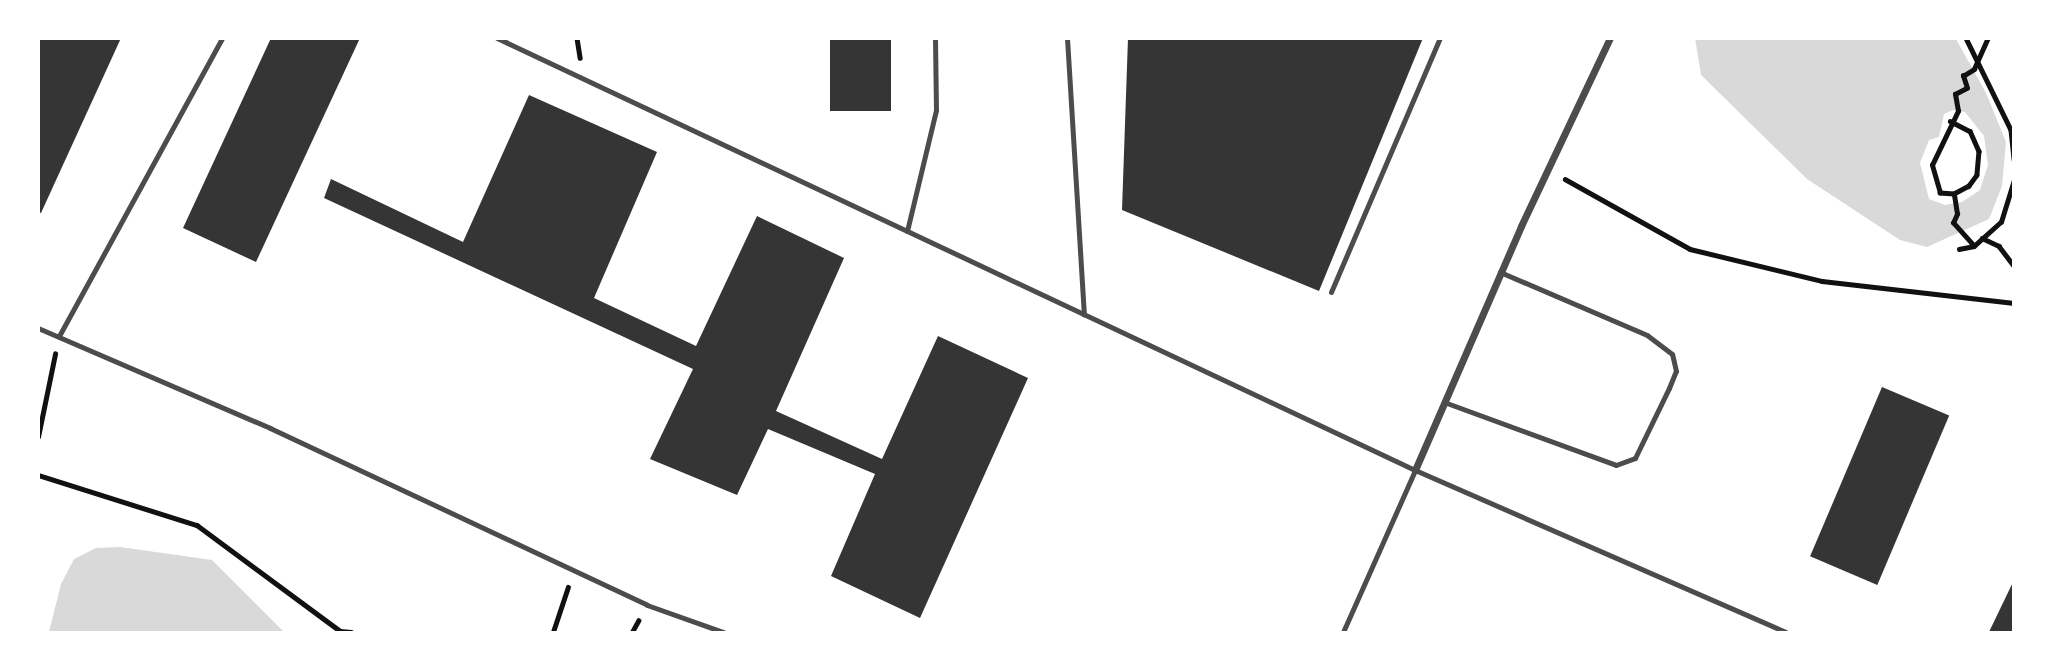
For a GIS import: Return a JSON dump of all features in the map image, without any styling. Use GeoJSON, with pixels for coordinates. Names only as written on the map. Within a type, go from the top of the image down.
{"type":"FeatureCollection","features":[{"type":"Feature","properties":{"kind":"street"},"geometry":{"type":"LineString","coordinates":[[1415,470],[1500,272],[1610,38]]}},
{"type":"Feature","properties":{"kind":"lane"},"geometry":{"type":"LineString","coordinates":[[59,337],[222,38]]}},
{"type":"Feature","properties":{"kind":"lane"},"geometry":{"type":"LineString","coordinates":[[497,38],[1415,470],[1785,632]]}},
{"type":"Feature","properties":{"kind":"lane"},"geometry":{"type":"LineString","coordinates":[[907,231],[936,110],[935,38]]}},
{"type":"Feature","properties":{"kind":"lane"},"geometry":{"type":"LineString","coordinates":[[1067,38],[1084,314]]}},
{"type":"Feature","properties":{"kind":"lane"},"geometry":{"type":"LineString","coordinates":[[1331,292],[1440,38]]}},
{"type":"Feature","properties":{"kind":"lane"},"geometry":{"type":"LineString","coordinates":[[1444,402],[1616,466],[1635,458],[1669,388],[1676,371],[1672,354],[1647,335],[1500,272]]}},
{"type":"Feature","properties":{"kind":"lane"},"geometry":{"type":"LineString","coordinates":[[38,328],[270,428],[647,605],[723,632]]}},
{"type":"Feature","properties":{"kind":"lane"},"geometry":{"type":"LineString","coordinates":[[1343,632],[1415,470]]}},
{"type":"Feature","properties":{"kind":"path"},"geometry":{"type":"LineString","coordinates":[[1966,38],[2011,130],[2014,160]]}},
{"type":"Feature","properties":{"kind":"path"},"geometry":{"type":"LineString","coordinates":[[1950,121],[1970,131],[1979,151],[1977,175],[1969,186],[1954,194],[1940,193],[1932,165],[1950,121],[1958,111],[1955,94],[1967,88],[1963,76],[1974,69],[1988,38]]}},
{"type":"Feature","properties":{"kind":"path"},"geometry":{"type":"LineString","coordinates":[[1548,169],[1690,249],[1822,281],[2014,303]]}},
{"type":"Feature","properties":{"kind":"path"},"geometry":{"type":"LineString","coordinates":[[1959,249],[1974,246],[2001,222],[2014,180]]}},
{"type":"Feature","properties":{"kind":"path"},"geometry":{"type":"LineString","coordinates":[[1954,194],[1956,203],[1953,223],[1974,246]]}},
{"type":"Feature","properties":{"kind":"path"},"geometry":{"type":"LineString","coordinates":[[1982,238],[1999,246],[2014,266]]}},
{"type":"Feature","properties":{"kind":"path"},"geometry":{"type":"LineString","coordinates":[[38,438],[59,337]]}},
{"type":"Feature","properties":{"kind":"path"},"geometry":{"type":"LineString","coordinates":[[38,475],[197,525],[340,631],[351,632]]}},
{"type":"Feature","properties":{"kind":"path"},"geometry":{"type":"LineString","coordinates":[[553,632],[574,571]]}},
{"type":"Feature","properties":{"kind":"shaded area"},"geometry":{"type":"Polygon","coordinates":[[[1695,38],[1956,39],[1986,93],[2006,142],[2002,186],[1989,219],[1927,247],[1900,240],[1807,179],[1701,75],[1695,38]],[[1953,110],[1944,114],[1939,137],[1929,140],[1920,163],[1929,199],[1945,205],[1962,202],[1980,190],[1988,165],[1984,136],[1965,112],[1953,110]]]}},
{"type":"Feature","properties":{"kind":"shaded area"},"geometry":{"type":"Polygon","coordinates":[[[120,547],[212,560],[284,632],[49,632],[61,584],[74,559],[96,548],[120,547]]]}},
{"type":"Feature","properties":{"kind":"building"},"geometry":{"type":"Polygon","coordinates":[[[38,38],[121,38],[41,213],[38,212],[38,38]]]}},
{"type":"Feature","properties":{"kind":"building"},"geometry":{"type":"Polygon","coordinates":[[[271,38],[360,38],[256,262],[183,228],[271,38]]]}},
{"type":"Feature","properties":{"kind":"building"},"geometry":{"type":"Polygon","coordinates":[[[830,38],[891,38],[891,111],[830,111],[830,38]]]}},
{"type":"Feature","properties":{"kind":"building"},"geometry":{"type":"Polygon","coordinates":[[[1128,38],[1423,38],[1319,291],[1122,210],[1128,38]]]}},
{"type":"Feature","properties":{"kind":"building"},"geometry":{"type":"Polygon","coordinates":[[[529,95],[657,152],[594,298],[696,346],[757,216],[844,258],[776,411],[882,459],[938,336],[1028,378],[920,618],[831,576],[875,474],[768,429],[737,495],[650,459],[693,369],[324,198],[331,179],[463,242],[529,95]]]}},
{"type":"Feature","properties":{"kind":"building"},"geometry":{"type":"Polygon","coordinates":[[[1882,387],[1949,416],[1877,585],[1810,556],[1882,387]]]}},
{"type":"Feature","properties":{"kind":"building"},"geometry":{"type":"Polygon","coordinates":[[[2014,580],[2014,632],[1989,632],[2014,580]]]}}]}
